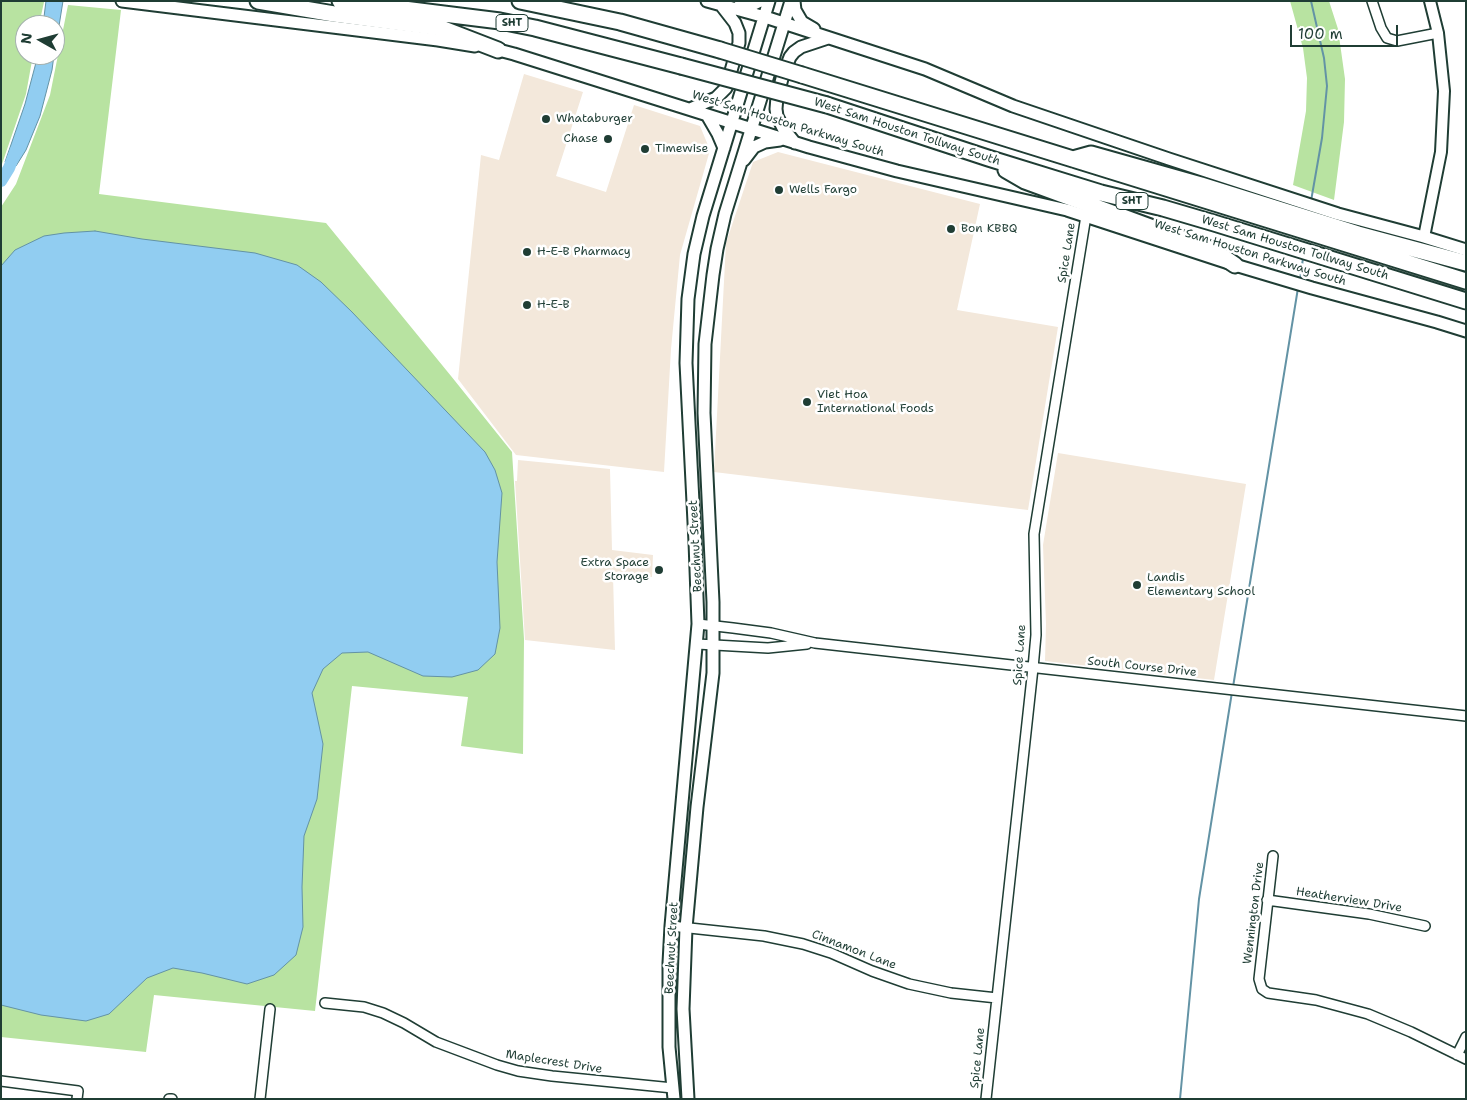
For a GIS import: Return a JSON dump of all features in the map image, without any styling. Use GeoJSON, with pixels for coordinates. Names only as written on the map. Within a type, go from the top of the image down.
{"type":"FeatureCollection","features":[{"type":"Feature","properties":{"kind":"highway"},"geometry":{"type":"LineString","coordinates":[[258,1],[334,14],[440,28],[498,50]]}},
{"type":"Feature","properties":{"kind":"highway","name":"West Sam Houston Tollway South"},"geometry":{"type":"LineString","coordinates":[[340,1],[500,21],[535,28],[681,66],[827,105],[1101,193],[1162,208],[1466,301]]}},
{"type":"Feature","properties":{"kind":"highway","name":"West Sam Houston Tollway South"},"geometry":{"type":"LineString","coordinates":[[520,1],[626,24],[720,50],[1466,281]]}},
{"type":"Feature","properties":{"kind":"highway"},"geometry":{"type":"LineString","coordinates":[[1072,159],[1091,154],[1201,185],[1282,203],[1466,263]]}},
{"type":"Feature","properties":{"kind":"highway"},"geometry":{"type":"LineString","coordinates":[[988,158],[1025,181],[1213,250],[1235,265]]}},
{"type":"Feature","properties":{"kind":"main road","name":"West Sam Houston Parkway South"},"geometry":{"type":"LineString","coordinates":[[122,1],[438,40],[498,50],[795,143],[897,171],[1014,197],[1086,216],[1235,265],[1466,331]]}},
{"type":"Feature","properties":{"kind":"main road"},"geometry":{"type":"LineString","coordinates":[[707,1],[765,17],[925,69],[1013,106],[1282,203]]}},
{"type":"Feature","properties":{"kind":"main road"},"geometry":{"type":"LineString","coordinates":[[724,6],[750,6],[760,1]]}},
{"type":"Feature","properties":{"kind":"main road","name":"Beechnut Street"},"geometry":{"type":"LineString","coordinates":[[674,1094],[669,1047],[668,1000],[671,926],[698,624],[686,343],[688,299],[694,254],[703,216],[769,1]]}},
{"type":"Feature","properties":{"kind":"main road"},"geometry":{"type":"LineString","coordinates":[[792,1],[802,22],[828,38]]}},
{"type":"Feature","properties":{"kind":"main road","name":"Beechnut Street"},"geometry":{"type":"LineString","coordinates":[[688,1099],[683,1009],[686,928],[697,807],[713,673],[714,645],[704,412],[705,344],[717,249],[730,195],[792,1]]}},
{"type":"Feature","properties":{"kind":"main road"},"geometry":{"type":"LineString","coordinates":[[690,109],[716,98],[726,88],[740,43],[739,33],[724,6]]}},
{"type":"Feature","properties":{"kind":"main road"},"geometry":{"type":"LineString","coordinates":[[795,143],[783,128],[777,116],[777,97],[783,75],[794,52],[801,47],[828,38]]}},
{"type":"Feature","properties":{"kind":"main road"},"geometry":{"type":"LineString","coordinates":[[707,115],[724,148]]}},
{"type":"Feature","properties":{"kind":"main road"},"geometry":{"type":"LineString","coordinates":[[739,167],[754,147],[765,142],[782,139]]}},
{"type":"Feature","properties":{"kind":"main road"},"geometry":{"type":"LineString","coordinates":[[1330,218],[1424,236],[1466,250]]}},
{"type":"Feature","properties":{"kind":"main road"},"geometry":{"type":"LineString","coordinates":[[686,343],[705,344]]}},
{"type":"Feature","properties":{"kind":"main road"},"geometry":{"type":"LineString","coordinates":[[691,468],[706,466]]}},
{"type":"Feature","properties":{"kind":"main road"},"geometry":{"type":"LineString","coordinates":[[682,804],[697,807]]}},
{"type":"Feature","properties":{"kind":"main road"},"geometry":{"type":"LineString","coordinates":[[674,1094],[679,1090],[682,1099]]}},
{"type":"Feature","properties":{"kind":"street"},"geometry":{"type":"LineString","coordinates":[[1372,1],[1380,28],[1387,38],[1397,41],[1438,33]]}},
{"type":"Feature","properties":{"kind":"street"},"geometry":{"type":"LineString","coordinates":[[1424,236],[1441,152],[1444,90],[1438,33],[1430,1]]}},
{"type":"Feature","properties":{"kind":"street","name":"Spice Lane"},"geometry":{"type":"LineString","coordinates":[[986,1099],[1036,634],[1035,527],[1086,216]]}},
{"type":"Feature","properties":{"kind":"street","name":"South Course Drive"},"geometry":{"type":"LineString","coordinates":[[698,624],[771,633],[815,643],[1466,716]]}},
{"type":"Feature","properties":{"kind":"street","name":"South Course Drive"},"geometry":{"type":"LineString","coordinates":[[697,644],[768,648],[815,643]]}},
{"type":"Feature","properties":{"kind":"street","name":"Wennington Drive"},"geometry":{"type":"LineString","coordinates":[[1273,856],[1259,979],[1262,989],[1268,993],[1334,1004],[1368,1014],[1411,1032],[1461,1057]]}},
{"type":"Feature","properties":{"kind":"street","name":"Heatherview Drive"},"geometry":{"type":"LineString","coordinates":[[1268,900],[1369,914],[1425,926]]}},
{"type":"Feature","properties":{"kind":"street","name":"Cinnamon Lane"},"geometry":{"type":"LineString","coordinates":[[671,926],[764,936],[803,944],[909,984],[951,993],[997,998]]}},
{"type":"Feature","properties":{"kind":"street","name":"Maplecrest Drive"},"geometry":{"type":"LineString","coordinates":[[324,1002],[364,1007],[383,1013],[436,1042],[518,1071],[674,1094]]}},
{"type":"Feature","properties":{"kind":"street"},"geometry":{"type":"LineString","coordinates":[[260,1099],[270,1010]]}},
{"type":"Feature","properties":{"kind":"street"},"geometry":{"type":"LineString","coordinates":[[1461,1057],[1466,1037]]}},
{"type":"Feature","properties":{"kind":"street"},"geometry":{"type":"LineString","coordinates":[[1,1081],[78,1090],[77,1099]]}},
{"type":"Feature","properties":{"kind":"shaded area"},"geometry":{"type":"Polygon","coordinates":[[[524,74],[583,92],[556,176],[606,192],[634,105],[700,126],[710,150],[680,255],[671,349],[664,472],[516,455],[458,379],[481,155],[499,160],[524,74]]]}},
{"type":"Feature","properties":{"kind":"shaded area"},"geometry":{"type":"Polygon","coordinates":[[[778,152],[980,204],[957,310],[1058,327],[1028,510],[714,472],[726,243],[753,162],[778,152]]]}},
{"type":"Feature","properties":{"kind":"shaded area","name":"Landis Elementary School"},"geometry":{"type":"Polygon","coordinates":[[[1058,453],[1246,484],[1214,680],[1045,661],[1046,624],[1043,545],[1058,453]]]}},
{"type":"Feature","properties":{"kind":"shaded area"},"geometry":{"type":"Polygon","coordinates":[[[518,460],[610,469],[612,550],[653,555],[652,577],[613,575],[615,650],[525,640],[515,481],[517,481],[518,460]]]}},
{"type":"Feature","properties":{"kind":"green space"},"geometry":{"type":"Polygon","coordinates":[[[1,1],[44,2],[41,15],[15,15],[15,65],[31,65],[26,94],[1,167],[1,1]]]}},
{"type":"Feature","properties":{"kind":"green space"},"geometry":{"type":"Polygon","coordinates":[[[1290,1],[1329,1],[1338,29],[1345,79],[1344,122],[1334,200],[1293,185],[1306,111],[1307,78],[1303,48],[1290,1]]]}},
{"type":"Feature","properties":{"kind":"green space"},"geometry":{"type":"Polygon","coordinates":[[[68,5],[121,10],[99,194],[326,223],[512,452],[524,639],[523,754],[461,746],[468,697],[352,686],[315,1011],[154,995],[146,1052],[1,1037],[1,207],[16,184],[50,95],[56,65],[65,65],[65,20],[68,5]]]}},
{"type":"Feature","properties":{"kind":"water"},"geometry":{"type":"Polygon","coordinates":[[[46,1],[63,1],[61,15],[44,15],[46,1]]]}},
{"type":"Feature","properties":{"kind":"water"},"geometry":{"type":"Polygon","coordinates":[[[35,65],[53,65],[40,116],[26,150],[16,166],[5,162],[25,104],[35,65]]]}},
{"type":"Feature","properties":{"kind":"water"},"geometry":{"type":"Polygon","coordinates":[[[95,231],[142,239],[255,253],[297,265],[321,282],[352,312],[485,452],[495,470],[502,493],[497,562],[500,628],[495,654],[478,670],[452,677],[423,676],[368,652],[342,653],[323,669],[312,693],[323,744],[317,799],[304,836],[303,927],[296,955],[274,975],[247,984],[173,968],[147,978],[109,1014],[86,1021],[41,1015],[1,1005],[1,266],[15,250],[44,236],[95,231]]]}},
{"type":"Feature","properties":{"kind":"waterway"},"geometry":{"type":"LineString","coordinates":[[1311,1],[1324,58],[1327,86],[1322,138],[1311,201]]}},
{"type":"Feature","properties":{"kind":"waterway"},"geometry":{"type":"LineString","coordinates":[[1,181],[9,168],[16,150]]}},
{"type":"Feature","properties":{"kind":"waterway"},"geometry":{"type":"LineString","coordinates":[[1300,280],[1303,258]]}},
{"type":"Feature","properties":{"kind":"waterway"},"geometry":{"type":"LineString","coordinates":[[1233,687],[1298,288]]}},
{"type":"Feature","properties":{"kind":"waterway"},"geometry":{"type":"LineString","coordinates":[[1180,1099],[1199,899],[1232,692]]}},
{"type":"Feature","properties":{"kind":"place","name":"Whataburger"},"geometry":{"type":"Point","coordinates":[546,119]}},
{"type":"Feature","properties":{"kind":"place","name":"Chase"},"geometry":{"type":"Point","coordinates":[608,139]}},
{"type":"Feature","properties":{"kind":"place","name":"Timewise"},"geometry":{"type":"Point","coordinates":[645,149]}},
{"type":"Feature","properties":{"kind":"place","name":"Wells Fargo"},"geometry":{"type":"Point","coordinates":[779,190]}},
{"type":"Feature","properties":{"kind":"place","name":"Bon KBBQ"},"geometry":{"type":"Point","coordinates":[951,229]}},
{"type":"Feature","properties":{"kind":"place","name":"H-E-B Pharmacy"},"geometry":{"type":"Point","coordinates":[527,252]}},
{"type":"Feature","properties":{"kind":"place","name":"H-E-B"},"geometry":{"type":"Point","coordinates":[527,305]}},
{"type":"Feature","properties":{"kind":"place","name":"Viet Hoa International Foods"},"geometry":{"type":"Point","coordinates":[807,402]}},
{"type":"Feature","properties":{"kind":"place","name":"Extra Space Storage"},"geometry":{"type":"Point","coordinates":[659,570]}},
{"type":"Feature","properties":{"kind":"place","name":"Landis Elementary School"},"geometry":{"type":"Point","coordinates":[1137,585]}}]}
